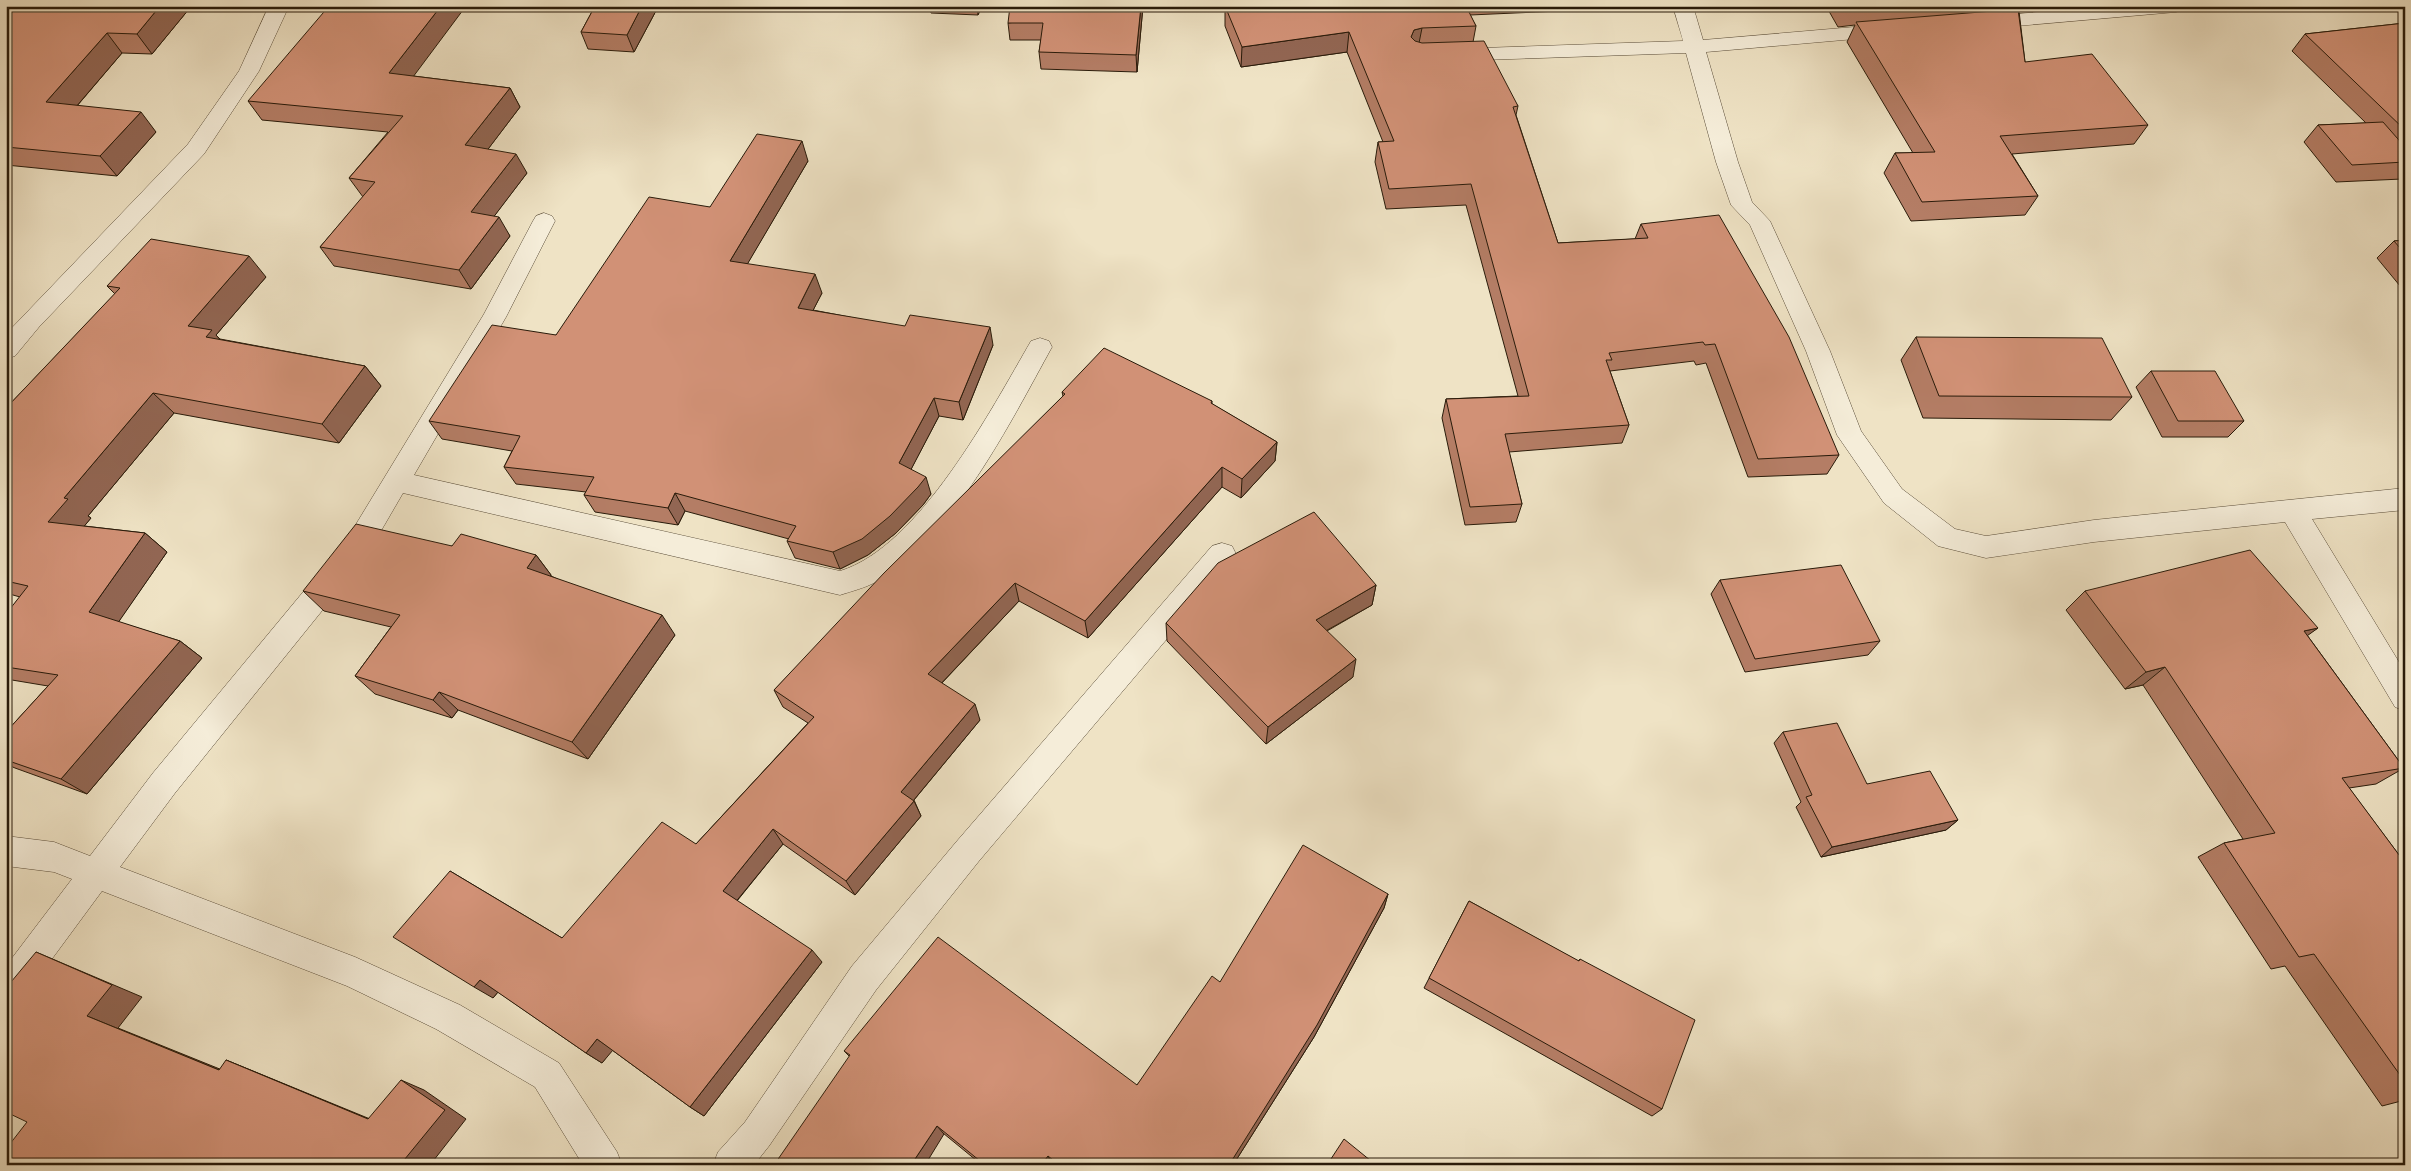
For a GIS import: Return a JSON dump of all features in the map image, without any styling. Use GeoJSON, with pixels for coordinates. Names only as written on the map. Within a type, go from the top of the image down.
{"type":"FeatureCollection","features":[{"type":"Feature","properties":{"kind":"street"},"geometry":{"type":"LineString","coordinates":[[6,350],[31,321],[196,150],[249,71],[279,6]]}},
{"type":"Feature","properties":{"kind":"street"},"geometry":{"type":"LineString","coordinates":[[1684,6],[1727,162],[1742,205],[1759,221],[1818,351],[1850,435],[1893,496],[1947,538],[1986,547],[2094,531],[2405,499]]}},
{"type":"Feature","properties":{"kind":"street"},"geometry":{"type":"LineString","coordinates":[[1961,24],[2176,6]]}},
{"type":"Feature","properties":{"kind":"street"},"geometry":{"type":"LineString","coordinates":[[1439,56],[1696,47],[1912,28]]}},
{"type":"Feature","properties":{"kind":"street"},"geometry":{"type":"LineString","coordinates":[[6,993],[98,874],[164,783],[357,547],[494,317],[544,221]]}},
{"type":"Feature","properties":{"kind":"street"},"geometry":{"type":"LineString","coordinates":[[396,481],[840,583],[867,573],[919,532],[973,460],[1040,347]]}},
{"type":"Feature","properties":{"kind":"street"},"geometry":{"type":"LineString","coordinates":[[2292,510],[2405,698]]}},
{"type":"Feature","properties":{"kind":"street"},"geometry":{"type":"LineString","coordinates":[[732,1165],[756,1134],[864,978],[968,851],[1222,554]]}},
{"type":"Feature","properties":{"kind":"street"},"geometry":{"type":"LineString","coordinates":[[6,851],[54,857],[355,973],[448,1017],[547,1075],[604,1165]]}},
{"type":"Feature","properties":{"kind":"building"},"geometry":{"type":"Polygon","coordinates":[[[6,6],[160,6],[137,34],[107,33],[46,102],[141,112],[100,156],[6,147],[6,6]]]}},
{"type":"Feature","properties":{"kind":"building"},"geometry":{"type":"Polygon","coordinates":[[[329,6],[441,6],[389,73],[510,88],[465,145],[516,154],[471,212],[499,217],[459,270],[320,247],[375,182],[349,178],[403,116],[248,101],[329,6]]]}},
{"type":"Feature","properties":{"kind":"building"},"geometry":{"type":"Polygon","coordinates":[[[595,6],[642,6],[627,35],[581,32],[595,6]]]}},
{"type":"Feature","properties":{"kind":"building"},"geometry":{"type":"Polygon","coordinates":[[[1010,6],[1141,6],[1136,55],[1039,52],[1043,23],[1008,23],[1010,6]]]}},
{"type":"Feature","properties":{"kind":"building"},"geometry":{"type":"Polygon","coordinates":[[[1225,6],[1466,6],[1476,26],[1422,28],[1414,30],[1411,37],[1415,41],[1422,43],[1484,41],[1518,106],[1513,107],[1558,243],[1648,238],[1641,224],[1719,215],[1789,337],[1839,455],[1758,459],[1715,344],[1705,345],[1703,342],[1609,353],[1612,360],[1606,360],[1629,425],[1505,434],[1522,504],[1470,507],[1446,399],[1529,396],[1471,184],[1389,189],[1378,142],[1394,141],[1349,32],[1242,47],[1225,6]]]}},
{"type":"Feature","properties":{"kind":"building"},"geometry":{"type":"Polygon","coordinates":[[[1843,6],[1890,6],[1845,10],[1843,6]]]}},
{"type":"Feature","properties":{"kind":"building"},"geometry":{"type":"Polygon","coordinates":[[[2018,9],[2025,62],[2092,54],[2148,125],[2000,136],[2038,196],[1922,202],[1895,153],[1935,152],[1856,22],[2018,9]]]}},
{"type":"Feature","properties":{"kind":"building"},"geometry":{"type":"Polygon","coordinates":[[[2405,23],[2405,130],[2305,34],[2405,23]]]}},
{"type":"Feature","properties":{"kind":"building"},"geometry":{"type":"Polygon","coordinates":[[[2383,122],[2405,147],[2405,162],[2352,165],[2318,125],[2383,122]]]}},
{"type":"Feature","properties":{"kind":"building"},"geometry":{"type":"Polygon","coordinates":[[[757,134],[802,141],[730,261],[815,274],[798,308],[905,326],[910,315],[990,327],[959,402],[934,398],[899,463],[926,477],[890,516],[862,539],[833,552],[787,541],[796,526],[675,493],[668,508],[584,495],[594,477],[504,467],[520,436],[429,421],[492,325],[556,335],[649,197],[710,207],[757,134]]]}},
{"type":"Feature","properties":{"kind":"building"},"geometry":{"type":"Polygon","coordinates":[[[151,239],[249,256],[188,326],[212,330],[206,337],[365,366],[322,424],[153,393],[64,498],[68,499],[48,522],[145,533],[89,612],[180,641],[61,779],[6,760],[6,732],[58,675],[6,667],[6,614],[28,586],[6,581],[6,405],[8,406],[120,288],[107,286],[151,239]]]}},
{"type":"Feature","properties":{"kind":"building"},"geometry":{"type":"Polygon","coordinates":[[[2405,240],[2405,254],[2394,241],[2405,240]]]}},
{"type":"Feature","properties":{"kind":"building"},"geometry":{"type":"Polygon","coordinates":[[[1916,337],[2102,338],[2132,397],[1939,396],[1916,337]]]}},
{"type":"Feature","properties":{"kind":"building"},"geometry":{"type":"Polygon","coordinates":[[[1104,348],[1212,401],[1211,403],[1277,442],[1242,479],[1222,467],[1085,621],[1015,583],[928,674],[975,704],[901,792],[914,801],[846,881],[773,829],[723,891],[812,950],[690,1107],[597,1039],[586,1053],[480,980],[474,987],[393,937],[450,871],[562,938],[662,822],[696,844],[814,717],[774,690],[884,573],[1065,394],[1062,392],[1104,348]]]}},
{"type":"Feature","properties":{"kind":"building"},"geometry":{"type":"Polygon","coordinates":[[[2151,371],[2215,371],[2244,421],[2178,421],[2151,371]]]}},
{"type":"Feature","properties":{"kind":"building"},"geometry":{"type":"Polygon","coordinates":[[[1314,512],[1376,585],[1316,620],[1356,659],[1268,727],[1166,623],[1218,563],[1314,512]]]}},
{"type":"Feature","properties":{"kind":"building"},"geometry":{"type":"Polygon","coordinates":[[[356,524],[452,546],[461,534],[536,555],[527,568],[662,615],[572,742],[439,692],[433,700],[355,676],[400,615],[303,591],[356,524]]]}},
{"type":"Feature","properties":{"kind":"building"},"geometry":{"type":"Polygon","coordinates":[[[2250,550],[2318,628],[2304,631],[2404,768],[2342,778],[2405,863],[2405,1082],[2314,954],[2299,957],[2224,843],[2275,833],[2165,667],[2146,672],[2085,591],[2250,550]]]}},
{"type":"Feature","properties":{"kind":"building"},"geometry":{"type":"Polygon","coordinates":[[[1841,565],[1880,641],[1755,659],[1720,580],[1841,565]]]}},
{"type":"Feature","properties":{"kind":"building"},"geometry":{"type":"Polygon","coordinates":[[[1837,723],[1867,784],[1930,771],[1958,820],[1832,847],[1806,797],[1812,795],[1783,732],[1837,723]]]}},
{"type":"Feature","properties":{"kind":"building"},"geometry":{"type":"Polygon","coordinates":[[[1303,845],[1388,894],[1317,1025],[1229,1165],[1059,1165],[1048,1156],[1041,1165],[985,1165],[937,1126],[911,1165],[774,1165],[850,1055],[844,1051],[938,937],[1137,1085],[1212,976],[1220,982],[1303,845]]]}},
{"type":"Feature","properties":{"kind":"building"},"geometry":{"type":"Polygon","coordinates":[[[1469,901],[1579,961],[1580,959],[1695,1020],[1662,1109],[1429,978],[1469,901]]]}},
{"type":"Feature","properties":{"kind":"building"},"geometry":{"type":"Polygon","coordinates":[[[36,952],[112,985],[87,1016],[219,1070],[226,1060],[368,1119],[401,1080],[445,1110],[400,1165],[6,1165],[6,1149],[27,1122],[6,1112],[6,988],[36,952]]]}},
{"type":"Feature","properties":{"kind":"building"},"geometry":{"type":"Polygon","coordinates":[[[1344,1139],[1376,1165],[1327,1165],[1344,1139]]]}}]}
